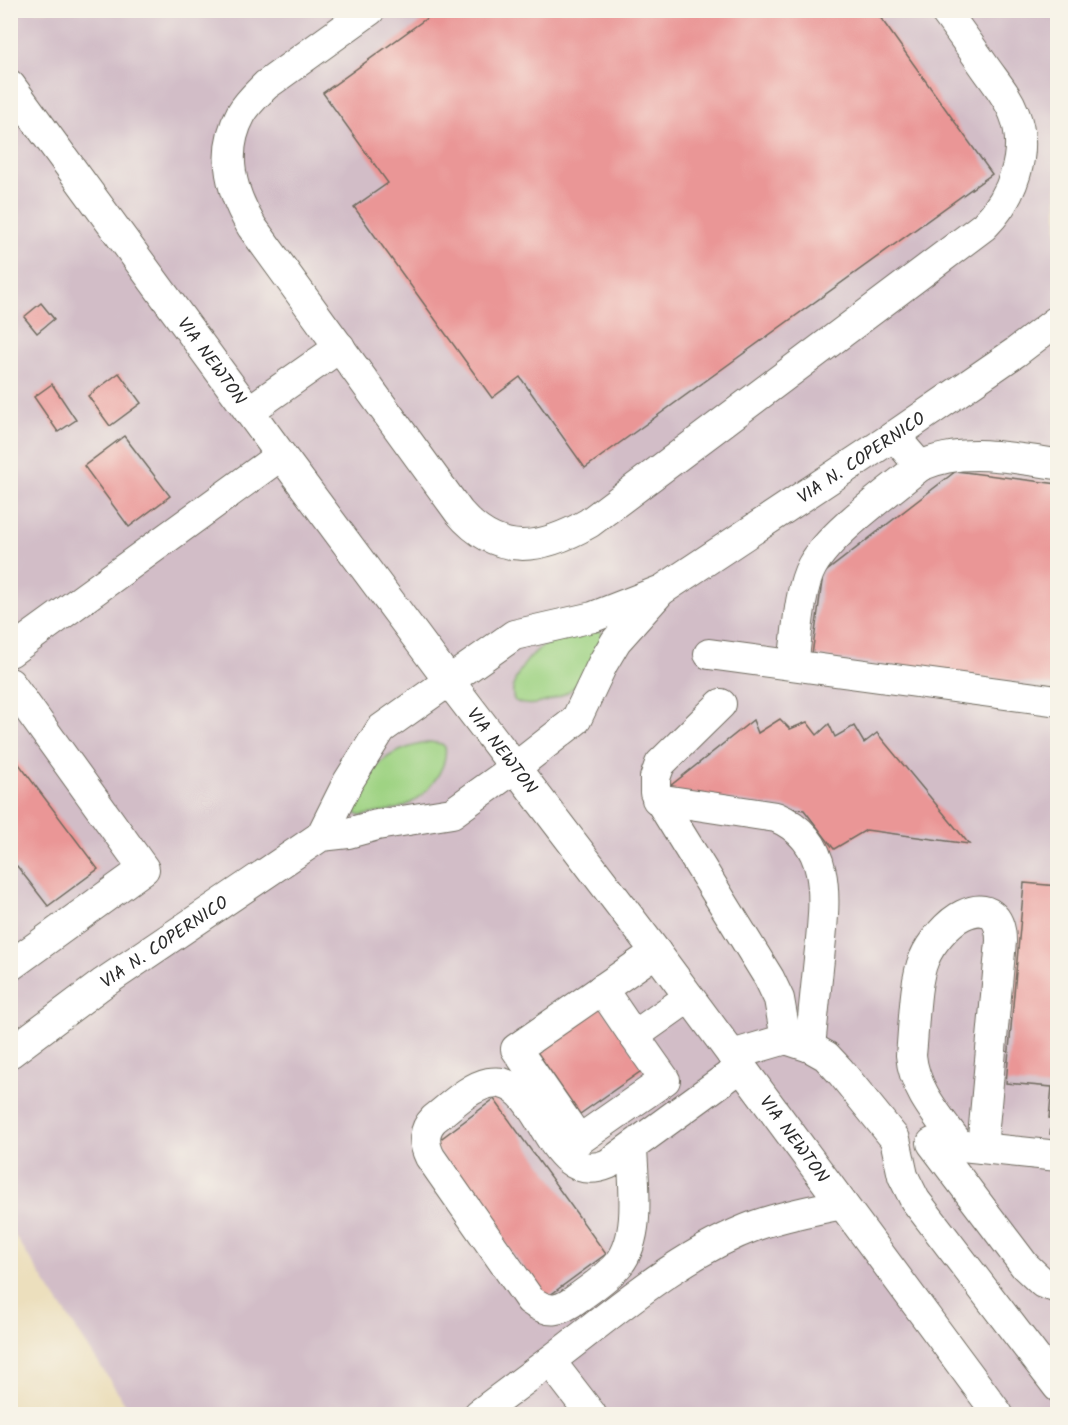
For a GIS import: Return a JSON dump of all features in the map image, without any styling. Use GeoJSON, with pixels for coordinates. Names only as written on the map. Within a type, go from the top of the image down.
{"type":"FeatureCollection","features":[{"type":"Feature","properties":{"kind":"street"},"geometry":{"type":"LineString","coordinates":[[370,10],[266,85],[251,99],[241,114],[234,133],[230,153],[233,189],[240,208],[252,227],[470,525],[483,534],[513,544],[531,545],[549,542],[589,523],[984,226],[997,212],[1006,199],[1017,169],[1019,132],[1015,114],[1004,94],[944,10]]}},
{"type":"Feature","properties":{"kind":"street","name":"VIA NEWTON"},"geometry":{"type":"LineString","coordinates":[[13,93],[449,681],[656,952],[998,1414]]}},
{"type":"Feature","properties":{"kind":"street","name":"VIA N. COPERNICO"},"geometry":{"type":"LineString","coordinates":[[662,590],[894,436],[1016,352],[1058,320]]}},
{"type":"Feature","properties":{"kind":"street"},"geometry":{"type":"LineString","coordinates":[[249,411],[340,347]]}},
{"type":"Feature","properties":{"kind":"street"},"geometry":{"type":"LineString","coordinates":[[894,436],[920,466]]}},
{"type":"Feature","properties":{"kind":"street"},"geometry":{"type":"LineString","coordinates":[[793,665],[802,599],[812,567],[841,532],[920,466],[949,456],[967,454],[1058,464]]}},
{"type":"Feature","properties":{"kind":"street"},"geometry":{"type":"LineString","coordinates":[[10,652],[281,455]]}},
{"type":"Feature","properties":{"kind":"street"},"geometry":{"type":"LineString","coordinates":[[321,836],[348,782],[381,729],[514,635],[593,617],[662,590]]}},
{"type":"Feature","properties":{"kind":"street"},"geometry":{"type":"LineString","coordinates":[[321,836],[452,813],[516,767],[576,720],[616,641],[662,590]]}},
{"type":"Feature","properties":{"kind":"street"},"geometry":{"type":"LineString","coordinates":[[709,654],[1058,701]]}},
{"type":"Feature","properties":{"kind":"street"},"geometry":{"type":"LineString","coordinates":[[10,683],[144,869],[10,966]]}},
{"type":"Feature","properties":{"kind":"street"},"geometry":{"type":"LineString","coordinates":[[722,704],[660,764],[655,778],[657,799],[769,978],[798,1043],[833,1063],[895,1139],[903,1176],[915,1200],[1058,1387]]}},
{"type":"Feature","properties":{"kind":"street"},"geometry":{"type":"LineString","coordinates":[[657,799],[776,816],[789,822],[798,830],[814,852],[819,863],[824,892],[798,1043]]}},
{"type":"Feature","properties":{"kind":"street","name":"VIA N. COPERNICO"},"geometry":{"type":"LineString","coordinates":[[10,1053],[102,984],[321,836]]}},
{"type":"Feature","properties":{"kind":"street"},"geometry":{"type":"LineString","coordinates":[[958,1146],[1001,941],[999,921],[993,914],[984,911],[964,915],[957,920],[929,950],[921,967],[911,1055],[914,1076],[924,1096],[958,1146],[1025,1266],[1043,1283],[1058,1288]]}},
{"type":"Feature","properties":{"kind":"street"},"geometry":{"type":"LineString","coordinates":[[602,989],[665,1080],[579,1140],[516,1049],[602,989],[656,952]]}},
{"type":"Feature","properties":{"kind":"street"},"geometry":{"type":"LineString","coordinates":[[634,1036],[689,997]]}},
{"type":"Feature","properties":{"kind":"street"},"geometry":{"type":"LineString","coordinates":[[632,1147],[634,1222],[627,1251],[612,1272],[569,1305],[548,1310],[542,1309],[530,1300],[430,1157],[426,1149],[425,1137],[429,1124],[434,1119],[474,1089],[490,1083],[499,1083],[515,1090],[522,1097],[567,1158],[578,1167],[591,1170],[600,1168],[632,1147],[737,1061],[798,1043]]}},
{"type":"Feature","properties":{"kind":"street"},"geometry":{"type":"LineString","coordinates":[[895,1139],[1058,1156]]}},
{"type":"Feature","properties":{"kind":"street"},"geometry":{"type":"LineString","coordinates":[[479,1414],[670,1270],[707,1248],[772,1220],[842,1204]]}},
{"type":"Feature","properties":{"kind":"street"},"geometry":{"type":"LineString","coordinates":[[550,1361],[591,1414]]}},
{"type":"Feature","properties":{"kind":"shaded area"},"geometry":{"type":"Polygon","coordinates":[[[10,11],[1057,11],[1057,1414],[132,1414],[11,1230],[10,11]]]}},
{"type":"Feature","properties":{"kind":"green space"},"geometry":{"type":"Polygon","coordinates":[[[597,630],[604,635],[576,686],[559,697],[539,703],[521,703],[514,700],[514,683],[518,674],[537,651],[557,639],[597,630]]]}},
{"type":"Feature","properties":{"kind":"green space"},"geometry":{"type":"Polygon","coordinates":[[[430,742],[442,744],[445,747],[445,755],[434,781],[421,796],[396,809],[360,816],[355,813],[352,803],[367,778],[382,761],[402,750],[430,742]]]}},
{"type":"Feature","properties":{"kind":"building"},"geometry":{"type":"Polygon","coordinates":[[[438,10],[875,10],[992,174],[585,468],[520,377],[492,398],[354,207],[388,183],[323,93],[438,10]]]}},
{"type":"Feature","properties":{"kind":"building"},"geometry":{"type":"Polygon","coordinates":[[[41,303],[54,319],[37,333],[24,317],[41,303]]]}},
{"type":"Feature","properties":{"kind":"building"},"geometry":{"type":"Polygon","coordinates":[[[119,373],[141,403],[110,426],[88,396],[119,373]]]}},
{"type":"Feature","properties":{"kind":"building"},"geometry":{"type":"Polygon","coordinates":[[[52,384],[76,420],[58,432],[34,397],[52,384]]]}},
{"type":"Feature","properties":{"kind":"building"},"geometry":{"type":"Polygon","coordinates":[[[124,436],[170,496],[129,527],[84,466],[124,436]]]}},
{"type":"Feature","properties":{"kind":"building"},"geometry":{"type":"Polygon","coordinates":[[[956,471],[1058,484],[1058,686],[812,655],[823,574],[956,471]]]}},
{"type":"Feature","properties":{"kind":"building"},"geometry":{"type":"Polygon","coordinates":[[[780,719],[790,729],[807,722],[817,735],[829,724],[835,737],[854,726],[864,743],[877,733],[969,844],[866,830],[834,849],[804,810],[665,790],[753,720],[758,733],[780,719]]]}},
{"type":"Feature","properties":{"kind":"building"},"geometry":{"type":"Polygon","coordinates":[[[10,752],[98,869],[48,906],[17,866],[10,871],[10,752]]]}},
{"type":"Feature","properties":{"kind":"building"},"geometry":{"type":"Polygon","coordinates":[[[1024,883],[1058,886],[1058,1135],[1050,1134],[1052,1087],[1006,1083],[1024,883]]]}},
{"type":"Feature","properties":{"kind":"building"},"geometry":{"type":"Polygon","coordinates":[[[599,1004],[644,1069],[580,1114],[535,1049],[599,1004]]]}},
{"type":"Feature","properties":{"kind":"building"},"geometry":{"type":"Polygon","coordinates":[[[494,1099],[606,1254],[546,1298],[434,1144],[494,1099]]]}}]}
